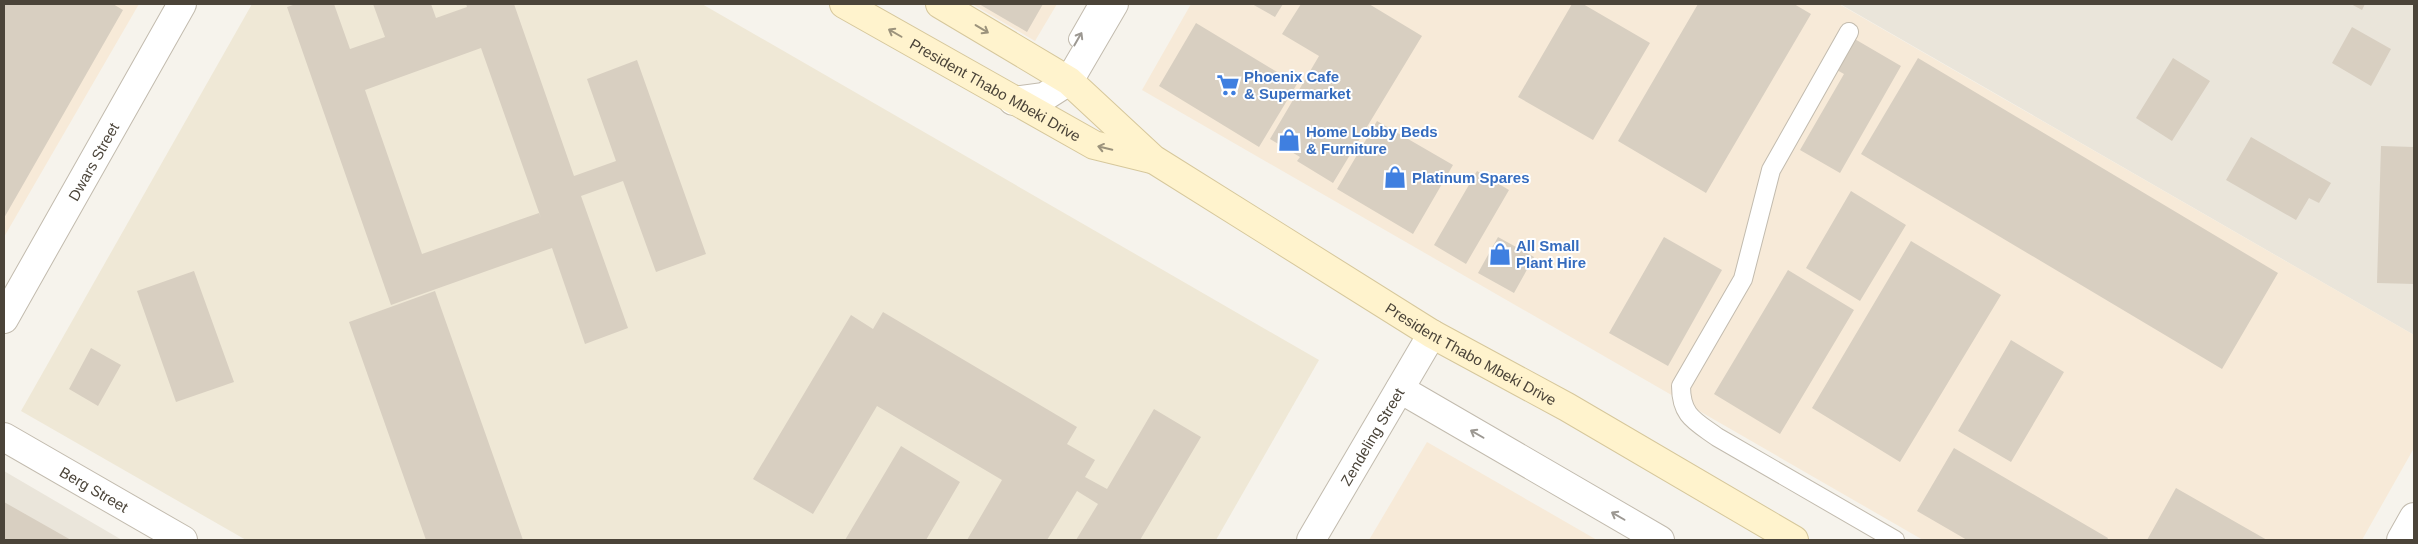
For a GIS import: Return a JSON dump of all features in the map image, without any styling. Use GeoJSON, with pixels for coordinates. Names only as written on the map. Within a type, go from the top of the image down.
{"type":"FeatureCollection","features":[{"type":"Feature","properties":{"kind":"street","name":"Dwars Street"},"geometry":{"type":"LineString","coordinates":[[4,319],[182,4]]}},
{"type":"Feature","properties":{"kind":"street","name":"President Thabo Mbeki Drive"},"geometry":{"type":"LineString","coordinates":[[844,4],[1094,145],[1153,159]]}},
{"type":"Feature","properties":{"kind":"street","name":"President Thabo Mbeki Drive"},"geometry":{"type":"LineString","coordinates":[[940,4],[1063,78],[1153,159],[1432,334],[1567,407],[1794,540]]}},
{"type":"Feature","properties":{"kind":"street"},"geometry":{"type":"LineString","coordinates":[[1013,101],[1044,97],[1063,78],[1114,4]]}},
{"type":"Feature","properties":{"kind":"street","name":"Zendeling Street"},"geometry":{"type":"LineString","coordinates":[[1311,540],[1432,334]]}},
{"type":"Feature","properties":{"kind":"street"},"geometry":{"type":"LineString","coordinates":[[1400,389],[1660,540]]}},
{"type":"Feature","properties":{"kind":"street","name":"Berg Street"},"geometry":{"type":"LineString","coordinates":[[4,437],[183,540]]}},
{"type":"Feature","properties":{"kind":"street"},"geometry":{"type":"LineString","coordinates":[[2401,540],[2414,518]]}},
{"type":"Feature","properties":{"kind":"lane"},"geometry":{"type":"LineString","coordinates":[[1063,78],[1098,4]]}},
{"type":"Feature","properties":{"kind":"lane"},"geometry":{"type":"LineString","coordinates":[[1849,32],[1771,170],[1743,279],[1681,386],[1681,404],[1693,419],[1717,437],[1895,540]]}},
{"type":"Feature","properties":{"kind":"shaded area"},"geometry":{"type":"Polygon","coordinates":[[[4,4],[139,4],[4,237],[4,4]]]}},
{"type":"Feature","properties":{"kind":"shaded area"},"geometry":{"type":"Polygon","coordinates":[[[252,4],[702,4],[1319,360],[1216,540],[246,540],[21,411],[252,4]]]}},
{"type":"Feature","properties":{"kind":"shaded area"},"geometry":{"type":"Polygon","coordinates":[[[972,4],[1057,4],[1035,41],[972,4]]]}},
{"type":"Feature","properties":{"kind":"shaded area"},"geometry":{"type":"Polygon","coordinates":[[[1191,4],[1839,4],[2414,335],[2414,448],[2362,540],[1923,540],[1142,90],[1191,4]]]}},
{"type":"Feature","properties":{"kind":"shaded area"},"geometry":{"type":"Polygon","coordinates":[[[1840,4],[2414,4],[2414,335],[1840,4]]]}},
{"type":"Feature","properties":{"kind":"shaded area"},"geometry":{"type":"Polygon","coordinates":[[[1427,442],[1597,540],[1369,540],[1427,442]]]}},
{"type":"Feature","properties":{"kind":"shaded area"},"geometry":{"type":"Polygon","coordinates":[[[4,471],[122,540],[4,540],[4,471]]]}},
{"type":"Feature","properties":{"kind":"building"},"geometry":{"type":"Polygon","coordinates":[[[4,4],[113,4],[123,10],[4,218],[4,4]]]}},
{"type":"Feature","properties":{"kind":"building"},"geometry":{"type":"Polygon","coordinates":[[[296,4],[334,4],[350,49],[385,37],[373,4],[431,4],[436,18],[467,7],[466,4],[514,4],[574,176],[616,161],[587,79],[637,60],[706,254],[656,272],[623,181],[581,196],[628,328],[585,344],[552,248],[391,305],[287,7],[296,4]],[[481,48],[365,90],[422,254],[539,213],[541,218],[481,48]]]}},
{"type":"Feature","properties":{"kind":"building"},"geometry":{"type":"Polygon","coordinates":[[[979,4],[1043,4],[1027,32],[979,4]]]}},
{"type":"Feature","properties":{"kind":"building"},"geometry":{"type":"Polygon","coordinates":[[[1252,4],[1283,4],[1275,17],[1252,4]]]}},
{"type":"Feature","properties":{"kind":"building"},"geometry":{"type":"Polygon","coordinates":[[[1301,4],[1369,4],[1422,36],[1333,183],[1297,161],[1300,157],[1270,139],[1319,56],[1282,34],[1301,4]]]}},
{"type":"Feature","properties":{"kind":"building"},"geometry":{"type":"Polygon","coordinates":[[[1572,4],[1583,4],[1650,43],[1593,140],[1518,97],[1572,4]]]}},
{"type":"Feature","properties":{"kind":"building"},"geometry":{"type":"Polygon","coordinates":[[[1698,4],[1794,4],[1811,14],[1706,193],[1618,141],[1698,4]]]}},
{"type":"Feature","properties":{"kind":"building"},"geometry":{"type":"Polygon","coordinates":[[[2351,4],[2365,4],[2362,10],[2351,4]]]}},
{"type":"Feature","properties":{"kind":"building","name":"Phoenix Cafe & Supermarket"},"geometry":{"type":"Polygon","coordinates":[[[1196,23],[1297,84],[1259,147],[1159,86],[1196,23]]]}},
{"type":"Feature","properties":{"kind":"building"},"geometry":{"type":"Polygon","coordinates":[[[2352,27],[2391,49],[2371,86],[2332,63],[2352,27]]]}},
{"type":"Feature","properties":{"kind":"building"},"geometry":{"type":"Polygon","coordinates":[[[1853,38],[1901,66],[1840,173],[1800,150],[1844,74],[1835,69],[1853,38]]]}},
{"type":"Feature","properties":{"kind":"building"},"geometry":{"type":"Polygon","coordinates":[[[1918,58],[2278,273],[2222,369],[1861,154],[1918,58]]]}},
{"type":"Feature","properties":{"kind":"building"},"geometry":{"type":"Polygon","coordinates":[[[2173,58],[2210,81],[2172,141],[2136,118],[2173,58]]]}},
{"type":"Feature","properties":{"kind":"building","name":"Platinum Spares"},"geometry":{"type":"Polygon","coordinates":[[[1377,121],[1453,165],[1413,234],[1337,189],[1377,121]]]}},
{"type":"Feature","properties":{"kind":"building"},"geometry":{"type":"Polygon","coordinates":[[[2251,137],[2331,183],[2319,203],[2309,198],[2296,220],[2226,180],[2251,137]]]}},
{"type":"Feature","properties":{"kind":"building"},"geometry":{"type":"Polygon","coordinates":[[[2381,146],[2414,147],[2414,284],[2377,283],[2381,146]]]}},
{"type":"Feature","properties":{"kind":"building"},"geometry":{"type":"Polygon","coordinates":[[[1477,171],[1509,190],[1466,264],[1434,245],[1477,171]]]}},
{"type":"Feature","properties":{"kind":"building"},"geometry":{"type":"Polygon","coordinates":[[[1851,191],[1906,225],[1860,301],[1806,268],[1851,191]]]}},
{"type":"Feature","properties":{"kind":"building"},"geometry":{"type":"Polygon","coordinates":[[[1498,237],[1534,257],[1514,293],[1478,273],[1498,237]]]}},
{"type":"Feature","properties":{"kind":"building"},"geometry":{"type":"Polygon","coordinates":[[[1664,237],[1722,270],[1668,366],[1609,333],[1664,237]]]}},
{"type":"Feature","properties":{"kind":"building"},"geometry":{"type":"Polygon","coordinates":[[[1911,241],[2001,295],[1900,462],[1812,408],[1911,241]]]}},
{"type":"Feature","properties":{"kind":"building"},"geometry":{"type":"Polygon","coordinates":[[[1788,270],[1854,310],[1780,434],[1714,394],[1788,270]]]}},
{"type":"Feature","properties":{"kind":"building"},"geometry":{"type":"Polygon","coordinates":[[[194,271],[234,382],[176,402],[137,291],[194,271]]]}},
{"type":"Feature","properties":{"kind":"building"},"geometry":{"type":"Polygon","coordinates":[[[435,291],[523,540],[426,540],[349,322],[435,291]]]}},
{"type":"Feature","properties":{"kind":"building"},"geometry":{"type":"Polygon","coordinates":[[[883,312],[1077,427],[1067,444],[1095,460],[1085,477],[1107,489],[1154,409],[1201,437],[1140,540],[1076,540],[1098,504],[1077,491],[1047,540],[967,540],[1002,480],[877,406],[813,514],[753,479],[851,315],[873,329],[883,312]]]}},
{"type":"Feature","properties":{"kind":"building"},"geometry":{"type":"Polygon","coordinates":[[[2011,340],[2064,372],[2011,462],[1958,431],[2011,340]]]}},
{"type":"Feature","properties":{"kind":"building"},"geometry":{"type":"Polygon","coordinates":[[[91,348],[121,365],[98,406],[69,389],[91,348]]]}},
{"type":"Feature","properties":{"kind":"building"},"geometry":{"type":"Polygon","coordinates":[[[901,446],[960,482],[926,540],[845,540],[901,446]]]}},
{"type":"Feature","properties":{"kind":"building"},"geometry":{"type":"Polygon","coordinates":[[[1954,448],[2108,538],[2107,540],[1967,540],[1917,511],[1954,448]]]}},
{"type":"Feature","properties":{"kind":"building"},"geometry":{"type":"Polygon","coordinates":[[[2176,488],[2267,540],[2147,540],[2176,488]]]}},
{"type":"Feature","properties":{"kind":"building"},"geometry":{"type":"Polygon","coordinates":[[[4,502],[71,540],[4,540],[4,502]]]}},
{"type":"Feature","properties":{"kind":"place","name":"Phoenix Cafe & Supermarket"},"geometry":{"type":"Point","coordinates":[1228,85]}},
{"type":"Feature","properties":{"kind":"place","name":"Home Lobby Beds & Furniture"},"geometry":{"type":"Point","coordinates":[1289,140]}},
{"type":"Feature","properties":{"kind":"place","name":"Platinum Spares"},"geometry":{"type":"Point","coordinates":[1395,177]}},
{"type":"Feature","properties":{"kind":"place","name":"All Small Plant Hire"},"geometry":{"type":"Point","coordinates":[1500,254]}}]}
